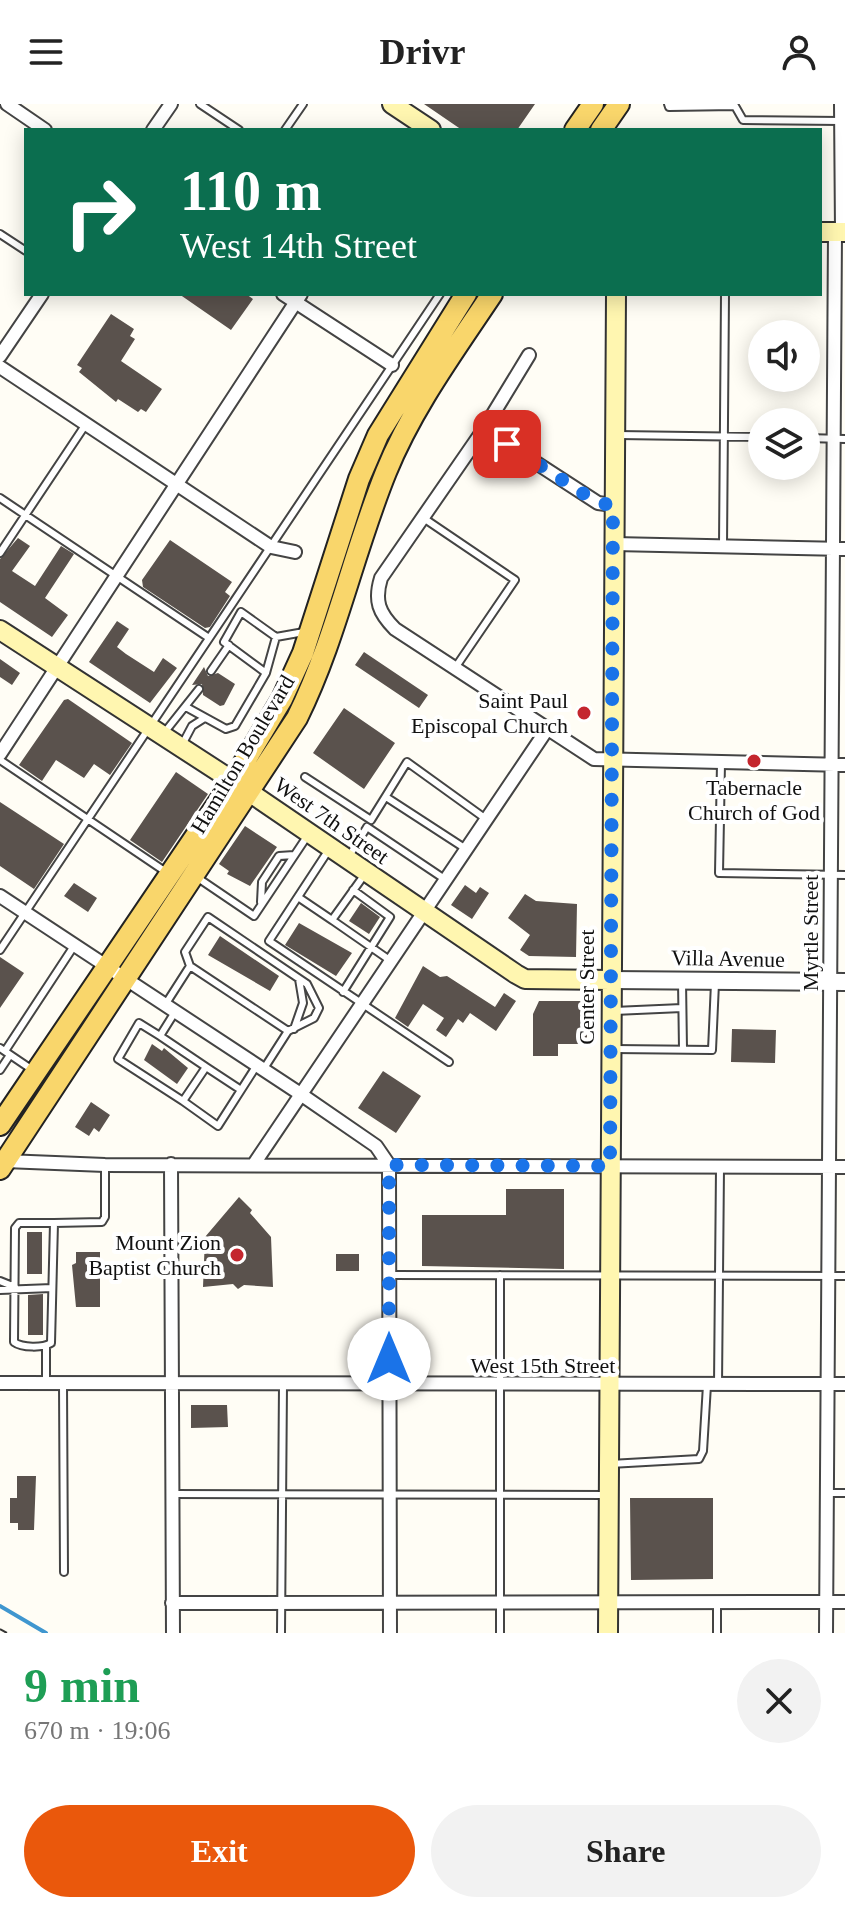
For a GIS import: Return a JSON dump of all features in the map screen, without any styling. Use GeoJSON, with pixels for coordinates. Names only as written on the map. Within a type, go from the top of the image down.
{"type":"FeatureCollection","features":[{"type":"Feature","properties":{"kind":"main road"},"geometry":{"type":"LineString","coordinates":[[576,128],[593,104]]}},
{"type":"Feature","properties":{"kind":"main road"},"geometry":{"type":"LineString","coordinates":[[602,128],[619,104]]}},
{"type":"Feature","properties":{"kind":"main road"},"geometry":{"type":"LineString","coordinates":[[396,105],[423,128]]}},
{"type":"Feature","properties":{"kind":"main road","name":"Hamilton Boulevard"},"geometry":{"type":"LineString","coordinates":[[1,1162],[116,974],[169,874],[233,781],[282,699],[311,629],[359,479],[378,435],[413,374],[465,296]]}},
{"type":"Feature","properties":{"kind":"main road","name":"Hamilton Boulevard"},"geometry":{"type":"LineString","coordinates":[[0,1125],[37,1073],[195,876],[297,718],[322,666],[377,495],[407,427],[491,296]]}},
{"type":"Feature","properties":{"kind":"main road","name":"Center Street"},"geometry":{"type":"LineString","coordinates":[[608,1633],[616,296]]}},
{"type":"Feature","properties":{"kind":"main road","name":"West 7th Street"},"geometry":{"type":"LineString","coordinates":[[0,630],[233,781],[525,979],[610,980]]}},
{"type":"Feature","properties":{"kind":"street"},"geometry":{"type":"LineString","coordinates":[[7,104],[42,128]]}},
{"type":"Feature","properties":{"kind":"street"},"geometry":{"type":"LineString","coordinates":[[154,128],[171,104]]}},
{"type":"Feature","properties":{"kind":"street","name":"Myrtle Street"},"geometry":{"type":"LineString","coordinates":[[826,1633],[827,1167],[837,982],[830,874],[840,549],[836,232],[843,122],[841,104]]}},
{"type":"Feature","properties":{"kind":"street"},"geometry":{"type":"LineString","coordinates":[[0,356],[41,296]]}},
{"type":"Feature","properties":{"kind":"street"},"geometry":{"type":"LineString","coordinates":[[0,754],[298,298],[392,365]]}},
{"type":"Feature","properties":{"kind":"street"},"geometry":{"type":"LineString","coordinates":[[529,355],[484,429],[381,578],[378,604],[382,616],[395,629],[594,759],[612,762],[845,765]]}},
{"type":"Feature","properties":{"kind":"street"},"geometry":{"type":"LineString","coordinates":[[0,367],[271,547],[295,552]]}},
{"type":"Feature","properties":{"kind":"street"},"geometry":{"type":"LineString","coordinates":[[484,429],[598,503],[613,505]]}},
{"type":"Feature","properties":{"kind":"street"},"geometry":{"type":"LineString","coordinates":[[614,544],[840,549]]}},
{"type":"Feature","properties":{"kind":"street"},"geometry":{"type":"LineString","coordinates":[[254,1164],[548,728]]}},
{"type":"Feature","properties":{"kind":"street"},"geometry":{"type":"LineString","coordinates":[[0,896],[376,1146],[389,1165],[390,1633]]}},
{"type":"Feature","properties":{"kind":"street","name":"Villa Avenue"},"geometry":{"type":"LineString","coordinates":[[610,980],[837,982]]}},
{"type":"Feature","properties":{"kind":"street"},"geometry":{"type":"LineString","coordinates":[[1,1162],[845,1167]]}},
{"type":"Feature","properties":{"kind":"street"},"geometry":{"type":"LineString","coordinates":[[171,1164],[173,1633]]}},
{"type":"Feature","properties":{"kind":"street","name":"West 15th Street"},"geometry":{"type":"LineString","coordinates":[[0,1383],[845,1384]]}},
{"type":"Feature","properties":{"kind":"street"},"geometry":{"type":"LineString","coordinates":[[172,1603],[845,1602]]}},
{"type":"Feature","properties":{"kind":"lane"},"geometry":{"type":"LineString","coordinates":[[200,104],[236,128]]}},
{"type":"Feature","properties":{"kind":"lane"},"geometry":{"type":"LineString","coordinates":[[286,128],[303,104]]}},
{"type":"Feature","properties":{"kind":"lane"},"geometry":{"type":"LineString","coordinates":[[668,104],[669,107],[735,105],[743,120],[843,122]]}},
{"type":"Feature","properties":{"kind":"lane"},"geometry":{"type":"LineString","coordinates":[[0,234],[24,250]]}},
{"type":"Feature","properties":{"kind":"lane"},"geometry":{"type":"LineString","coordinates":[[0,950],[87,820],[155,732],[209,638],[439,296]]}},
{"type":"Feature","properties":{"kind":"lane"},"geometry":{"type":"LineString","coordinates":[[723,546],[725,296]]}},
{"type":"Feature","properties":{"kind":"lane"},"geometry":{"type":"LineString","coordinates":[[0,553],[86,424]]}},
{"type":"Feature","properties":{"kind":"lane"},"geometry":{"type":"LineString","coordinates":[[614,435],[748,437]]}},
{"type":"Feature","properties":{"kind":"lane"},"geometry":{"type":"LineString","coordinates":[[0,498],[209,638]]}},
{"type":"Feature","properties":{"kind":"lane"},"geometry":{"type":"LineString","coordinates":[[422,517],[515,580],[455,668]]}},
{"type":"Feature","properties":{"kind":"lane"},"geometry":{"type":"LineString","coordinates":[[266,673],[224,642],[241,612],[276,637],[295,637],[311,629]]}},
{"type":"Feature","properties":{"kind":"lane"},"geometry":{"type":"LineString","coordinates":[[186,707],[226,729],[235,726],[266,673],[276,637]]}},
{"type":"Feature","properties":{"kind":"lane"},"geometry":{"type":"LineString","coordinates":[[211,671],[229,645]]}},
{"type":"Feature","properties":{"kind":"lane"},"geometry":{"type":"LineString","coordinates":[[155,732],[186,707],[199,689]]}},
{"type":"Feature","properties":{"kind":"lane"},"geometry":{"type":"LineString","coordinates":[[180,747],[192,726],[203,719]]}},
{"type":"Feature","properties":{"kind":"lane"},"geometry":{"type":"LineString","coordinates":[[0,760],[169,874]]}},
{"type":"Feature","properties":{"kind":"lane"},"geometry":{"type":"LineString","coordinates":[[346,860],[407,762],[486,819]]}},
{"type":"Feature","properties":{"kind":"lane"},"geometry":{"type":"LineString","coordinates":[[721,763],[719,873],[845,875]]}},
{"type":"Feature","properties":{"kind":"lane"},"geometry":{"type":"LineString","coordinates":[[305,777],[446,880]]}},
{"type":"Feature","properties":{"kind":"lane"},"geometry":{"type":"LineString","coordinates":[[386,797],[466,849]]}},
{"type":"Feature","properties":{"kind":"lane"},"geometry":{"type":"LineString","coordinates":[[195,876],[254,916],[309,834]]}},
{"type":"Feature","properties":{"kind":"lane"},"geometry":{"type":"LineString","coordinates":[[330,848],[269,941],[449,1062]]}},
{"type":"Feature","properties":{"kind":"lane"},"geometry":{"type":"LineString","coordinates":[[261,906],[262,882],[279,856],[294,855]]}},
{"type":"Feature","properties":{"kind":"lane"},"geometry":{"type":"LineString","coordinates":[[332,920],[365,873]]}},
{"type":"Feature","properties":{"kind":"lane"},"geometry":{"type":"LineString","coordinates":[[343,992],[390,917],[353,890]]}},
{"type":"Feature","properties":{"kind":"lane"},"geometry":{"type":"LineString","coordinates":[[298,897],[332,920],[356,931],[370,947],[391,961]]}},
{"type":"Feature","properties":{"kind":"lane"},"geometry":{"type":"LineString","coordinates":[[208,917],[298,977],[314,994],[319,1008],[314,1018],[291,1030],[190,966],[185,952],[208,917]]}},
{"type":"Feature","properties":{"kind":"lane"},"geometry":{"type":"LineString","coordinates":[[0,1070],[5,1051],[74,946]]}},
{"type":"Feature","properties":{"kind":"lane"},"geometry":{"type":"LineString","coordinates":[[160,1036],[190,966]]}},
{"type":"Feature","properties":{"kind":"lane"},"geometry":{"type":"LineString","coordinates":[[241,1090],[139,1023],[118,1059],[218,1126],[241,1090],[291,1030],[303,1003],[298,977]]}},
{"type":"Feature","properties":{"kind":"lane"},"geometry":{"type":"LineString","coordinates":[[682,979],[683,1049]]}},
{"type":"Feature","properties":{"kind":"lane"},"geometry":{"type":"LineString","coordinates":[[610,1048],[712,1050],[715,980]]}},
{"type":"Feature","properties":{"kind":"lane"},"geometry":{"type":"LineString","coordinates":[[610,1011],[682,1008]]}},
{"type":"Feature","properties":{"kind":"lane"},"geometry":{"type":"LineString","coordinates":[[5,1051],[37,1073]]}},
{"type":"Feature","properties":{"kind":"lane"},"geometry":{"type":"LineString","coordinates":[[183,1101],[206,1067]]}},
{"type":"Feature","properties":{"kind":"lane"},"geometry":{"type":"LineString","coordinates":[[54,1223],[51,1343],[46,1346],[19,1345],[14,1342],[15,1228],[19,1223],[102,1222],[105,1217],[105,1165]]}},
{"type":"Feature","properties":{"kind":"lane"},"geometry":{"type":"LineString","coordinates":[[609,1464],[699,1459],[703,1451],[712,1385],[719,1275],[720,1166]]}},
{"type":"Feature","properties":{"kind":"lane"},"geometry":{"type":"LineString","coordinates":[[389,1275],[845,1276]]}},
{"type":"Feature","properties":{"kind":"lane"},"geometry":{"type":"LineString","coordinates":[[500,1275],[500,1633]]}},
{"type":"Feature","properties":{"kind":"lane"},"geometry":{"type":"LineString","coordinates":[[0,1281],[15,1287]]}},
{"type":"Feature","properties":{"kind":"lane"},"geometry":{"type":"LineString","coordinates":[[0,1290],[15,1287],[52,1288]]}},
{"type":"Feature","properties":{"kind":"lane"},"geometry":{"type":"LineString","coordinates":[[46,1346],[46,1383]]}},
{"type":"Feature","properties":{"kind":"lane"},"geometry":{"type":"LineString","coordinates":[[63,1384],[64,1572]]}},
{"type":"Feature","properties":{"kind":"lane"},"geometry":{"type":"LineString","coordinates":[[281,1633],[283,1384]]}},
{"type":"Feature","properties":{"kind":"lane"},"geometry":{"type":"LineString","coordinates":[[826,1493],[845,1493]]}},
{"type":"Feature","properties":{"kind":"lane"},"geometry":{"type":"LineString","coordinates":[[172,1494],[609,1495]]}},
{"type":"Feature","properties":{"kind":"lane"},"geometry":{"type":"LineString","coordinates":[[717,1602],[717,1633]]}},
{"type":"Feature","properties":{"kind":"path"},"geometry":{"type":"LineString","coordinates":[[0,1629],[7,1633]]}},
{"type":"Feature","properties":{"kind":"building"},"geometry":{"type":"Polygon","coordinates":[[[424,104],[535,104],[518,128],[459,128],[424,104]]]}},
{"type":"Feature","properties":{"kind":"building"},"geometry":{"type":"Polygon","coordinates":[[[182,296],[249,296],[253,299],[231,330],[182,296]]]}},
{"type":"Feature","properties":{"kind":"building"},"geometry":{"type":"Polygon","coordinates":[[[111,314],[134,329],[130,336],[135,339],[121,361],[162,389],[146,412],[141,409],[138,412],[118,399],[116,402],[79,372],[82,368],[77,365],[111,314]]]}},
{"type":"Feature","properties":{"kind":"building"},"geometry":{"type":"Polygon","coordinates":[[[18,538],[30,546],[12,571],[35,586],[61,546],[74,554],[45,598],[68,615],[52,637],[0,602],[0,559],[18,538]]]}},
{"type":"Feature","properties":{"kind":"building"},"geometry":{"type":"Polygon","coordinates":[[[170,540],[232,582],[225,592],[230,596],[210,627],[205,628],[143,587],[142,580],[170,540]]]}},
{"type":"Feature","properties":{"kind":"building"},"geometry":{"type":"Polygon","coordinates":[[[117,621],[129,629],[117,647],[154,672],[163,658],[177,668],[150,703],[89,662],[117,621]]]}},
{"type":"Feature","properties":{"kind":"building"},"geometry":{"type":"Polygon","coordinates":[[[364,652],[428,695],[419,708],[355,665],[364,652]]]}},
{"type":"Feature","properties":{"kind":"building"},"geometry":{"type":"Polygon","coordinates":[[[0,659],[20,673],[12,685],[0,677],[0,659]]]}},
{"type":"Feature","properties":{"kind":"building"},"geometry":{"type":"Polygon","coordinates":[[[204,667],[208,676],[218,673],[235,684],[224,705],[220,706],[203,695],[202,684],[192,685],[204,667]]]}},
{"type":"Feature","properties":{"kind":"building"},"geometry":{"type":"Polygon","coordinates":[[[68,699],[132,743],[110,775],[94,764],[84,778],[56,760],[42,781],[19,765],[64,700],[68,699]]]}},
{"type":"Feature","properties":{"kind":"building"},"geometry":{"type":"Polygon","coordinates":[[[344,708],[395,743],[364,789],[313,753],[344,708]]]}},
{"type":"Feature","properties":{"kind":"building"},"geometry":{"type":"Polygon","coordinates":[[[176,772],[208,794],[162,862],[130,840],[176,772]]]}},
{"type":"Feature","properties":{"kind":"building"},"geometry":{"type":"Polygon","coordinates":[[[0,802],[64,844],[34,889],[0,866],[0,802]]]}},
{"type":"Feature","properties":{"kind":"building"},"geometry":{"type":"Polygon","coordinates":[[[245,826],[277,847],[250,886],[227,874],[229,871],[219,864],[245,826]]]}},
{"type":"Feature","properties":{"kind":"building"},"geometry":{"type":"Polygon","coordinates":[[[74,883],[97,898],[88,912],[64,896],[74,883]]]}},
{"type":"Feature","properties":{"kind":"building"},"geometry":{"type":"Polygon","coordinates":[[[465,885],[476,893],[480,887],[489,893],[472,919],[451,905],[465,885]]]}},
{"type":"Feature","properties":{"kind":"building"},"geometry":{"type":"Polygon","coordinates":[[[525,894],[536,901],[577,904],[576,957],[529,956],[520,950],[530,935],[508,918],[525,894]]]}},
{"type":"Feature","properties":{"kind":"building"},"geometry":{"type":"Polygon","coordinates":[[[361,903],[380,917],[369,934],[349,921],[361,903]]]}},
{"type":"Feature","properties":{"kind":"building"},"geometry":{"type":"Polygon","coordinates":[[[299,923],[352,953],[336,976],[285,945],[299,923]]]}},
{"type":"Feature","properties":{"kind":"building"},"geometry":{"type":"Polygon","coordinates":[[[220,936],[279,976],[270,991],[208,955],[220,936]]]}},
{"type":"Feature","properties":{"kind":"building"},"geometry":{"type":"Polygon","coordinates":[[[0,957],[24,973],[0,1008],[0,957]]]}},
{"type":"Feature","properties":{"kind":"building"},"geometry":{"type":"Polygon","coordinates":[[[423,966],[440,977],[447,976],[495,1007],[504,993],[516,1001],[496,1031],[470,1013],[463,1023],[458,1019],[446,1037],[436,1030],[444,1018],[423,1004],[408,1027],[395,1018],[423,966]]]}},
{"type":"Feature","properties":{"kind":"building"},"geometry":{"type":"Polygon","coordinates":[[[539,1001],[587,1001],[587,1044],[558,1044],[558,1056],[533,1056],[533,1014],[539,1001]]]}},
{"type":"Feature","properties":{"kind":"building"},"geometry":{"type":"Polygon","coordinates":[[[732,1029],[776,1030],[775,1063],[731,1062],[732,1029]]]}},
{"type":"Feature","properties":{"kind":"building"},"geometry":{"type":"Polygon","coordinates":[[[152,1044],[162,1051],[164,1048],[188,1068],[177,1084],[144,1060],[152,1044]]]}},
{"type":"Feature","properties":{"kind":"building"},"geometry":{"type":"Polygon","coordinates":[[[383,1071],[421,1096],[396,1133],[358,1108],[383,1071]]]}},
{"type":"Feature","properties":{"kind":"building"},"geometry":{"type":"Polygon","coordinates":[[[91,1102],[110,1115],[99,1132],[94,1128],[89,1136],[75,1127],[91,1102]]]}},
{"type":"Feature","properties":{"kind":"building"},"geometry":{"type":"Polygon","coordinates":[[[506,1189],[564,1189],[564,1269],[422,1266],[422,1215],[506,1215],[506,1189]]]}},
{"type":"Feature","properties":{"kind":"building"},"geometry":{"type":"Polygon","coordinates":[[[239,1197],[271,1237],[273,1287],[244,1285],[238,1289],[233,1284],[203,1287],[205,1237],[239,1197]]]}},
{"type":"Feature","properties":{"kind":"building"},"geometry":{"type":"Polygon","coordinates":[[[27,1232],[42,1232],[42,1274],[27,1274],[27,1232]]]}},
{"type":"Feature","properties":{"kind":"building"},"geometry":{"type":"Polygon","coordinates":[[[76,1252],[100,1252],[100,1307],[76,1307],[72,1265],[76,1263],[76,1252]]]}},
{"type":"Feature","properties":{"kind":"building"},"geometry":{"type":"Polygon","coordinates":[[[336,1254],[359,1254],[359,1271],[336,1271],[336,1254]]]}},
{"type":"Feature","properties":{"kind":"building"},"geometry":{"type":"Polygon","coordinates":[[[43,1294],[43,1335],[28,1335],[28,1295],[43,1294]]]}},
{"type":"Feature","properties":{"kind":"building"},"geometry":{"type":"Polygon","coordinates":[[[191,1405],[227,1405],[228,1427],[191,1428],[191,1405]]]}},
{"type":"Feature","properties":{"kind":"building"},"geometry":{"type":"Polygon","coordinates":[[[17,1476],[36,1476],[34,1530],[18,1530],[18,1523],[10,1523],[10,1498],[17,1498],[17,1476]]]}},
{"type":"Feature","properties":{"kind":"building"},"geometry":{"type":"Polygon","coordinates":[[[630,1498],[713,1498],[713,1579],[631,1580],[630,1498]]]}},
{"type":"Feature","properties":{"kind":"waterway"},"geometry":{"type":"LineString","coordinates":[[0,1606],[46,1633]]}},
{"type":"Feature","properties":{"kind":"place","name":"Saint Paul Episcopal Church"},"geometry":{"type":"Point","coordinates":[584,713]}},
{"type":"Feature","properties":{"kind":"place","name":"Tabernacle Church of God"},"geometry":{"type":"Point","coordinates":[754,761]}},
{"type":"Feature","properties":{"kind":"place","name":"Mount Zion Baptist Church"},"geometry":{"type":"Point","coordinates":[237,1255]}},
{"type":"Feature","properties":{"kind":"route"},"geometry":{"type":"LineString","coordinates":[[389,1359],[389,1165],[610,1166],[613,505],[598,503],[507,444]]}}]}
